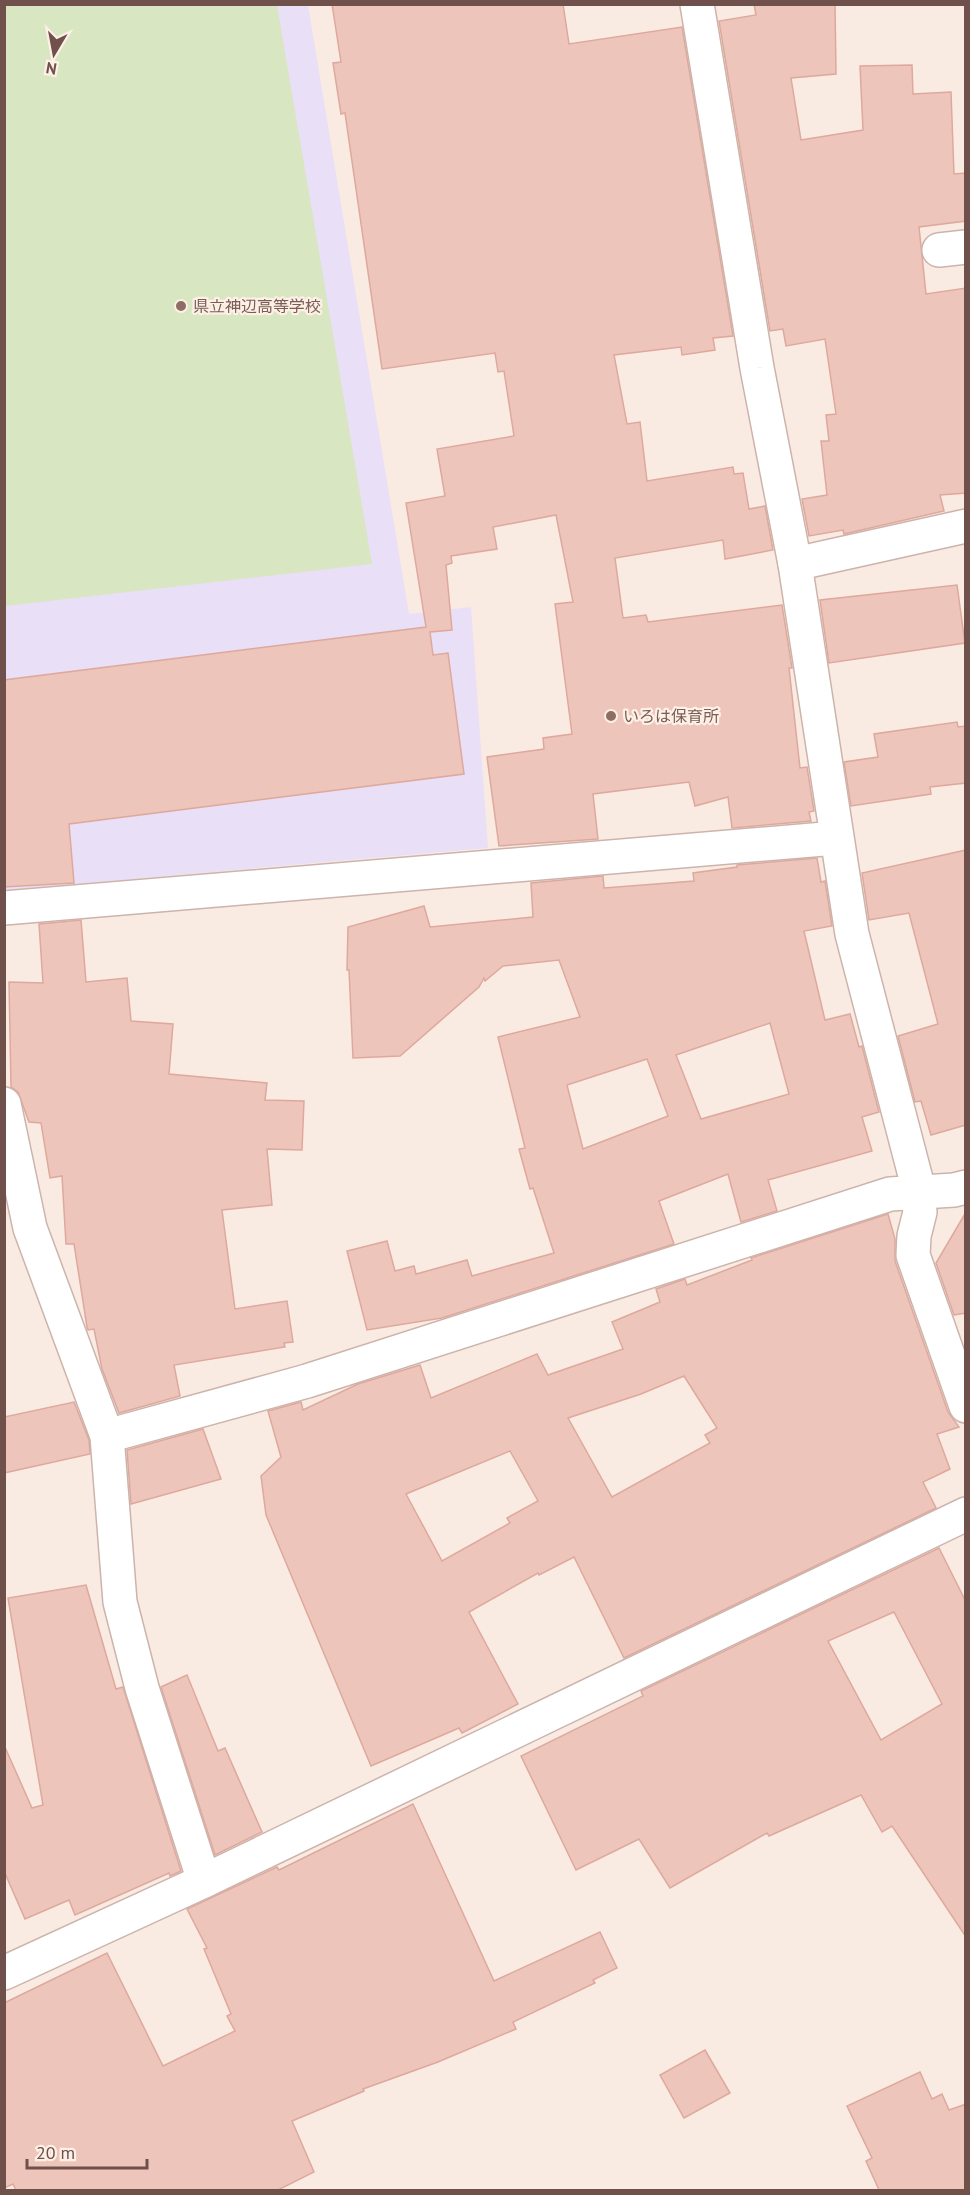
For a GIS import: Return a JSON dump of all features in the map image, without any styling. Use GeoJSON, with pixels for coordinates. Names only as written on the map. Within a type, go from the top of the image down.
{"type":"FeatureCollection","features":[{"type":"Feature","properties":{"kind":"street"},"geometry":{"type":"LineString","coordinates":[[697,4],[757,368],[795,564],[852,934],[918,1193],[920,1212],[914,1236],[914,1255],[966,1406]]}},
{"type":"Feature","properties":{"kind":"street"},"geometry":{"type":"LineString","coordinates":[[795,564],[966,526]]}},
{"type":"Feature","properties":{"kind":"street"},"geometry":{"type":"LineString","coordinates":[[4,908],[836,838]]}},
{"type":"Feature","properties":{"kind":"street"},"geometry":{"type":"LineString","coordinates":[[4,1104],[17,1227],[107,1436],[120,1602],[142,1688],[204,1881]]}},
{"type":"Feature","properties":{"kind":"street"},"geometry":{"type":"LineString","coordinates":[[107,1436],[307,1381],[890,1194],[966,1187]]}},
{"type":"Feature","properties":{"kind":"street"},"geometry":{"type":"LineString","coordinates":[[4,1973],[204,1881],[966,1514]]}},
{"type":"Feature","properties":{"kind":"shaded area","name":"県立神辺高等学校"},"geometry":{"type":"Polygon","coordinates":[[[5,5],[308,5],[409,614],[471,607],[488,848],[5,890],[5,5]]]}},
{"type":"Feature","properties":{"kind":"green space"},"geometry":{"type":"Polygon","coordinates":[[[4,5],[277,5],[372,564],[5,606],[4,5]]]}},
{"type":"Feature","properties":{"kind":"building"},"geometry":{"type":"Polygon","coordinates":[[[332,4],[563,4],[569,44],[682,27],[733,336],[713,338],[715,350],[682,355],[681,347],[614,355],[627,424],[640,422],[647,481],[733,467],[734,474],[743,473],[749,509],[765,506],[773,550],[725,559],[723,540],[615,558],[623,618],[646,615],[648,622],[782,605],[792,668],[789,668],[800,768],[807,767],[814,811],[809,812],[811,821],[732,828],[728,797],[695,806],[689,782],[593,794],[598,839],[499,846],[487,757],[544,749],[543,738],[572,734],[555,604],[573,602],[556,515],[493,527],[497,549],[451,556],[452,563],[446,565],[452,630],[430,632],[433,655],[448,653],[464,774],[69,824],[74,883],[4,887],[4,680],[426,627],[406,503],[445,496],[437,449],[514,436],[504,371],[498,372],[495,353],[382,369],[345,113],[341,114],[333,63],[341,62],[332,4]]]}},
{"type":"Feature","properties":{"kind":"building"},"geometry":{"type":"Polygon","coordinates":[[[754,4],[835,4],[836,74],[791,78],[801,140],[863,130],[860,66],[912,65],[913,94],[951,92],[954,174],[966,173],[966,221],[919,227],[926,294],[966,288],[966,493],[940,495],[944,511],[844,534],[843,530],[809,536],[802,499],[827,495],[821,441],[829,441],[826,415],[836,414],[825,339],[786,346],[783,329],[770,331],[719,21],[756,15],[754,4]]]}},
{"type":"Feature","properties":{"kind":"building"},"geometry":{"type":"Polygon","coordinates":[[[957,585],[965,643],[829,663],[820,600],[957,585]]]}},
{"type":"Feature","properties":{"kind":"building"},"geometry":{"type":"Polygon","coordinates":[[[957,722],[958,727],[966,726],[966,783],[930,787],[931,794],[851,806],[844,762],[878,757],[874,734],[957,722]]]}},
{"type":"Feature","properties":{"kind":"building"},"geometry":{"type":"Polygon","coordinates":[[[966,850],[966,1125],[931,1135],[921,1101],[915,1102],[898,1036],[938,1024],[909,913],[869,920],[862,873],[966,850]]]}},
{"type":"Feature","properties":{"kind":"building"},"geometry":{"type":"Polygon","coordinates":[[[817,858],[821,882],[825,881],[832,926],[804,931],[825,1020],[850,1014],[859,1047],[862,1046],[879,1112],[862,1117],[872,1151],[768,1180],[777,1211],[741,1222],[728,1174],[659,1201],[674,1244],[442,1318],[367,1330],[347,1251],[387,1241],[395,1271],[414,1266],[416,1274],[467,1260],[472,1276],[554,1253],[533,1188],[530,1189],[519,1149],[525,1148],[498,1037],[580,1017],[559,960],[503,966],[485,981],[484,978],[479,987],[400,1056],[353,1058],[349,970],[347,970],[348,927],[424,906],[430,927],[533,917],[531,883],[603,876],[604,888],[694,881],[693,873],[737,867],[737,865],[817,858]],[[770,1023],[676,1055],[701,1119],[789,1094],[770,1023]],[[647,1059],[567,1085],[583,1149],[668,1116],[647,1059]]]}},
{"type":"Feature","properties":{"kind":"building"},"geometry":{"type":"Polygon","coordinates":[[[81,920],[86,982],[127,978],[131,1021],[173,1024],[169,1074],[267,1083],[265,1100],[304,1101],[302,1150],[267,1149],[272,1205],[222,1210],[235,1309],[287,1301],[293,1342],[284,1343],[285,1347],[174,1365],[180,1396],[119,1413],[102,1369],[94,1329],[88,1330],[87,1327],[74,1244],[66,1244],[62,1176],[50,1178],[41,1123],[29,1122],[18,1092],[11,1087],[9,982],[43,983],[39,924],[81,920]]]}},
{"type":"Feature","properties":{"kind":"building"},"geometry":{"type":"Polygon","coordinates":[[[966,1212],[966,1313],[954,1315],[936,1263],[966,1212]]]}},
{"type":"Feature","properties":{"kind":"building"},"geometry":{"type":"Polygon","coordinates":[[[888,1214],[895,1239],[895,1261],[948,1412],[959,1427],[937,1434],[950,1469],[923,1482],[936,1508],[624,1658],[574,1557],[539,1575],[538,1573],[469,1612],[518,1704],[462,1733],[459,1728],[371,1766],[266,1515],[261,1476],[281,1457],[268,1411],[301,1402],[303,1410],[358,1384],[420,1365],[431,1398],[537,1354],[548,1375],[623,1349],[612,1322],[660,1302],[656,1289],[685,1279],[687,1285],[752,1260],[751,1258],[888,1214]],[[684,1376],[641,1394],[568,1418],[612,1497],[710,1443],[705,1435],[717,1428],[684,1376]],[[510,1451],[406,1494],[442,1561],[510,1523],[507,1518],[538,1501],[510,1451]]]}},
{"type":"Feature","properties":{"kind":"building"},"geometry":{"type":"Polygon","coordinates":[[[74,1402],[89,1440],[90,1454],[4,1473],[4,1417],[74,1402]]]}},
{"type":"Feature","properties":{"kind":"building"},"geometry":{"type":"Polygon","coordinates":[[[203,1429],[221,1479],[131,1504],[127,1450],[203,1429]]]}},
{"type":"Feature","properties":{"kind":"building"},"geometry":{"type":"Polygon","coordinates":[[[939,1548],[966,1602],[966,1937],[892,1826],[882,1832],[861,1795],[769,1836],[767,1833],[670,1888],[639,1839],[576,1870],[521,1756],[643,1696],[641,1691],[939,1548]],[[894,1612],[828,1641],[881,1740],[942,1704],[894,1612]]]}},
{"type":"Feature","properties":{"kind":"building"},"geometry":{"type":"Polygon","coordinates":[[[86,1585],[116,1689],[123,1687],[181,1871],[170,1876],[169,1873],[75,1915],[69,1900],[25,1919],[4,1871],[4,1745],[32,1808],[43,1805],[8,1598],[86,1585]]]}},
{"type":"Feature","properties":{"kind":"building"},"geometry":{"type":"Polygon","coordinates":[[[187,1675],[218,1751],[225,1748],[262,1832],[215,1855],[161,1687],[187,1675]]]}},
{"type":"Feature","properties":{"kind":"building"},"geometry":{"type":"Polygon","coordinates":[[[413,1804],[494,1981],[600,1932],[617,1968],[593,1980],[595,1983],[513,2022],[516,2029],[438,2062],[363,2089],[364,2091],[292,2121],[314,2172],[278,2190],[16,2190],[13,2184],[4,2188],[4,2003],[107,1953],[163,2066],[235,2031],[227,2016],[231,2014],[204,1949],[207,1948],[187,1909],[277,1867],[279,1870],[413,1804]]]}},
{"type":"Feature","properties":{"kind":"building"},"geometry":{"type":"Polygon","coordinates":[[[705,2050],[730,2093],[684,2118],[660,2075],[705,2050]]]}},
{"type":"Feature","properties":{"kind":"building"},"geometry":{"type":"Polygon","coordinates":[[[920,2072],[932,2099],[942,2094],[949,2110],[966,2104],[966,2190],[879,2190],[866,2161],[872,2158],[847,2106],[920,2072]]]}},
{"type":"Feature","properties":{"kind":"place","name":"県立神辺高等学校"},"geometry":{"type":"Point","coordinates":[181,306]}},
{"type":"Feature","properties":{"kind":"place","name":"いろは保育所"},"geometry":{"type":"Point","coordinates":[611,716]}}]}
